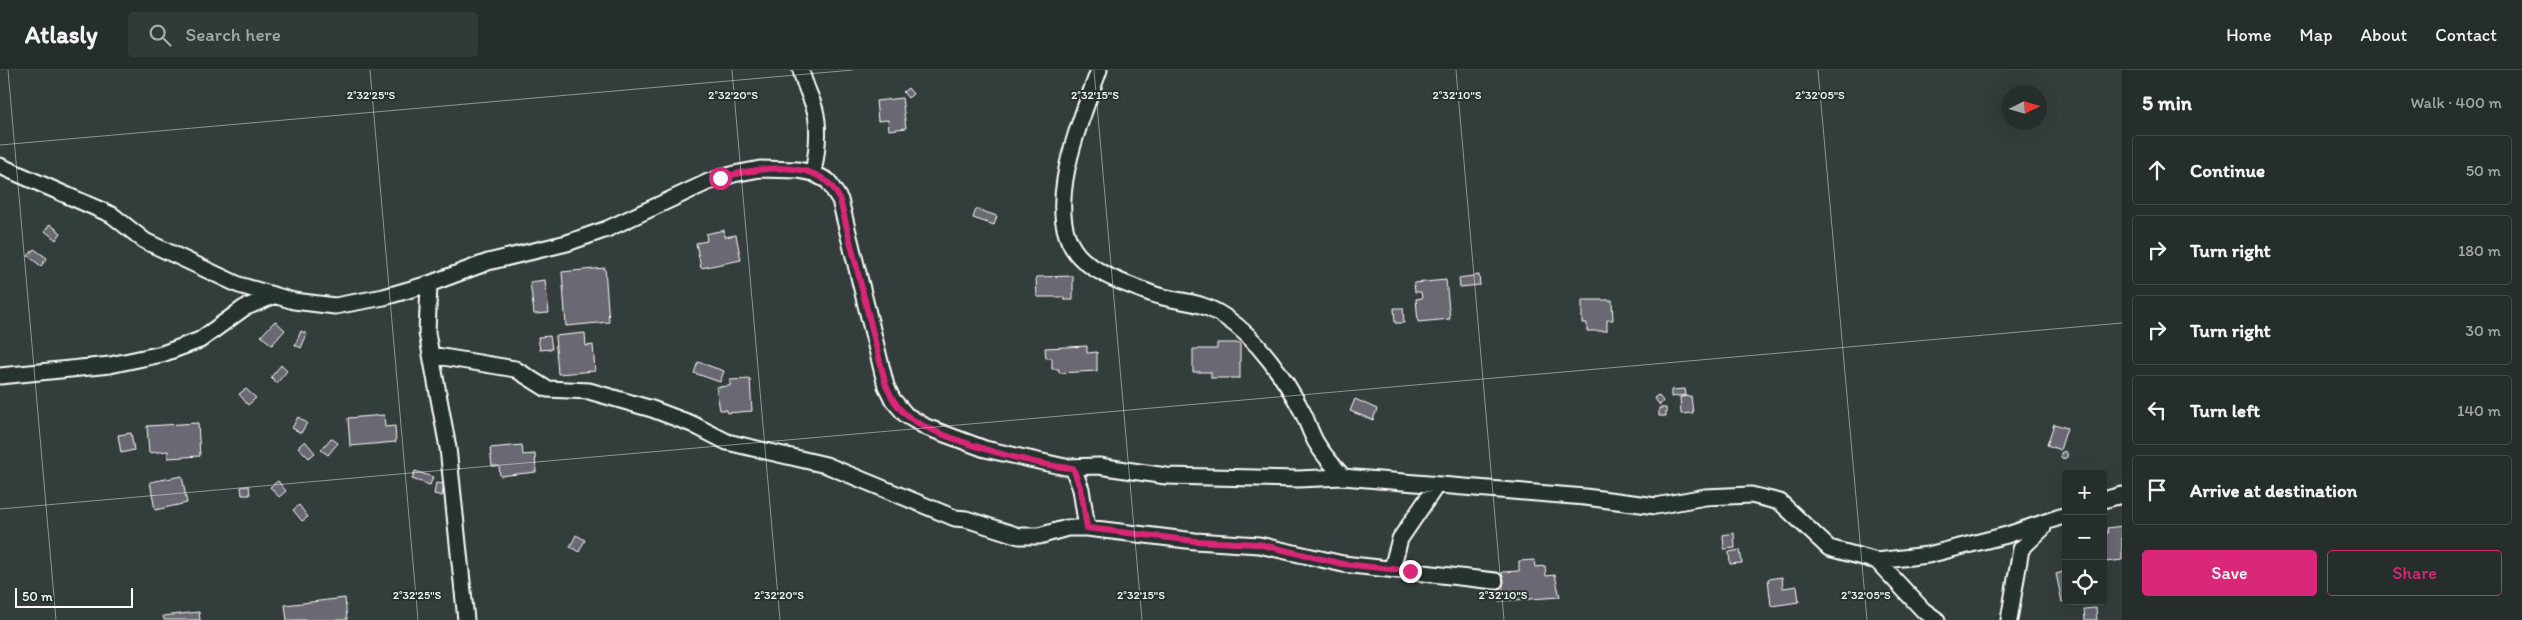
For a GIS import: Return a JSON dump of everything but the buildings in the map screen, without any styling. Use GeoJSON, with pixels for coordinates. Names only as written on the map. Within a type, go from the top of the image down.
{"type":"FeatureCollection","features":[{"type":"Feature","properties":{"kind":"street"},"geometry":{"type":"LineString","coordinates":[[801,70],[804,87],[816,112],[814,172]]}},
{"type":"Feature","properties":{"kind":"street"},"geometry":{"type":"LineString","coordinates":[[1100,70],[1071,150],[1064,186],[1063,210],[1065,229],[1070,242],[1081,258],[1103,275],[1152,294],[1201,304],[1226,317],[1264,355],[1284,380],[1317,444],[1342,477]]}},
{"type":"Feature","properties":{"kind":"street"},"geometry":{"type":"LineString","coordinates":[[0,166],[112,215],[145,242],[239,285],[294,301],[335,306],[384,297],[429,284],[488,262],[567,243],[608,229],[727,176],[760,169],[814,172],[828,182],[840,200],[886,386],[906,415],[926,427],[956,440],[1073,468],[1099,466],[1166,476],[1298,479],[1342,477],[1546,494],[1656,506],[1724,495],[1768,497],[1789,508],[1829,548],[1877,561],[1928,555],[2007,535],[2062,517]]}},
{"type":"Feature","properties":{"kind":"street"},"geometry":{"type":"LineString","coordinates":[[429,284],[427,334],[448,448],[466,620]]}},
{"type":"Feature","properties":{"kind":"street"},"geometry":{"type":"LineString","coordinates":[[0,376],[110,365],[162,354],[200,340],[244,308],[273,296]]}},
{"type":"Feature","properties":{"kind":"street"},"geometry":{"type":"LineString","coordinates":[[431,355],[515,369],[547,389],[588,392],[652,409],[692,424],[726,442],[826,465],[955,518],[966,519],[1005,533],[1028,537],[1067,528],[1087,528],[1195,541],[1258,544],[1343,564],[1392,568],[1494,581]]}},
{"type":"Feature","properties":{"kind":"street"},"geometry":{"type":"LineString","coordinates":[[1073,468],[1081,490],[1087,528]]}},
{"type":"Feature","properties":{"kind":"street"},"geometry":{"type":"LineString","coordinates":[[1392,568],[1400,539],[1436,486]]}},
{"type":"Feature","properties":{"kind":"street"},"geometry":{"type":"LineString","coordinates":[[2107,499],[2122,496]]}},
{"type":"Feature","properties":{"kind":"street"},"geometry":{"type":"LineString","coordinates":[[2009,620],[2020,549],[2050,522]]}},
{"type":"Feature","properties":{"kind":"street"},"geometry":{"type":"LineString","coordinates":[[1877,561],[1923,610],[1937,620]]}},
{"type":"Feature","properties":{"kind":"route"},"geometry":{"type":"LineString","coordinates":[[720,178],[760,169],[798,170],[814,172],[828,182],[837,192],[844,212],[886,386],[893,400],[906,415],[926,427],[956,440],[985,449],[1073,468],[1081,490],[1087,528],[1195,541],[1258,544],[1343,564],[1410,571]]}}]}
